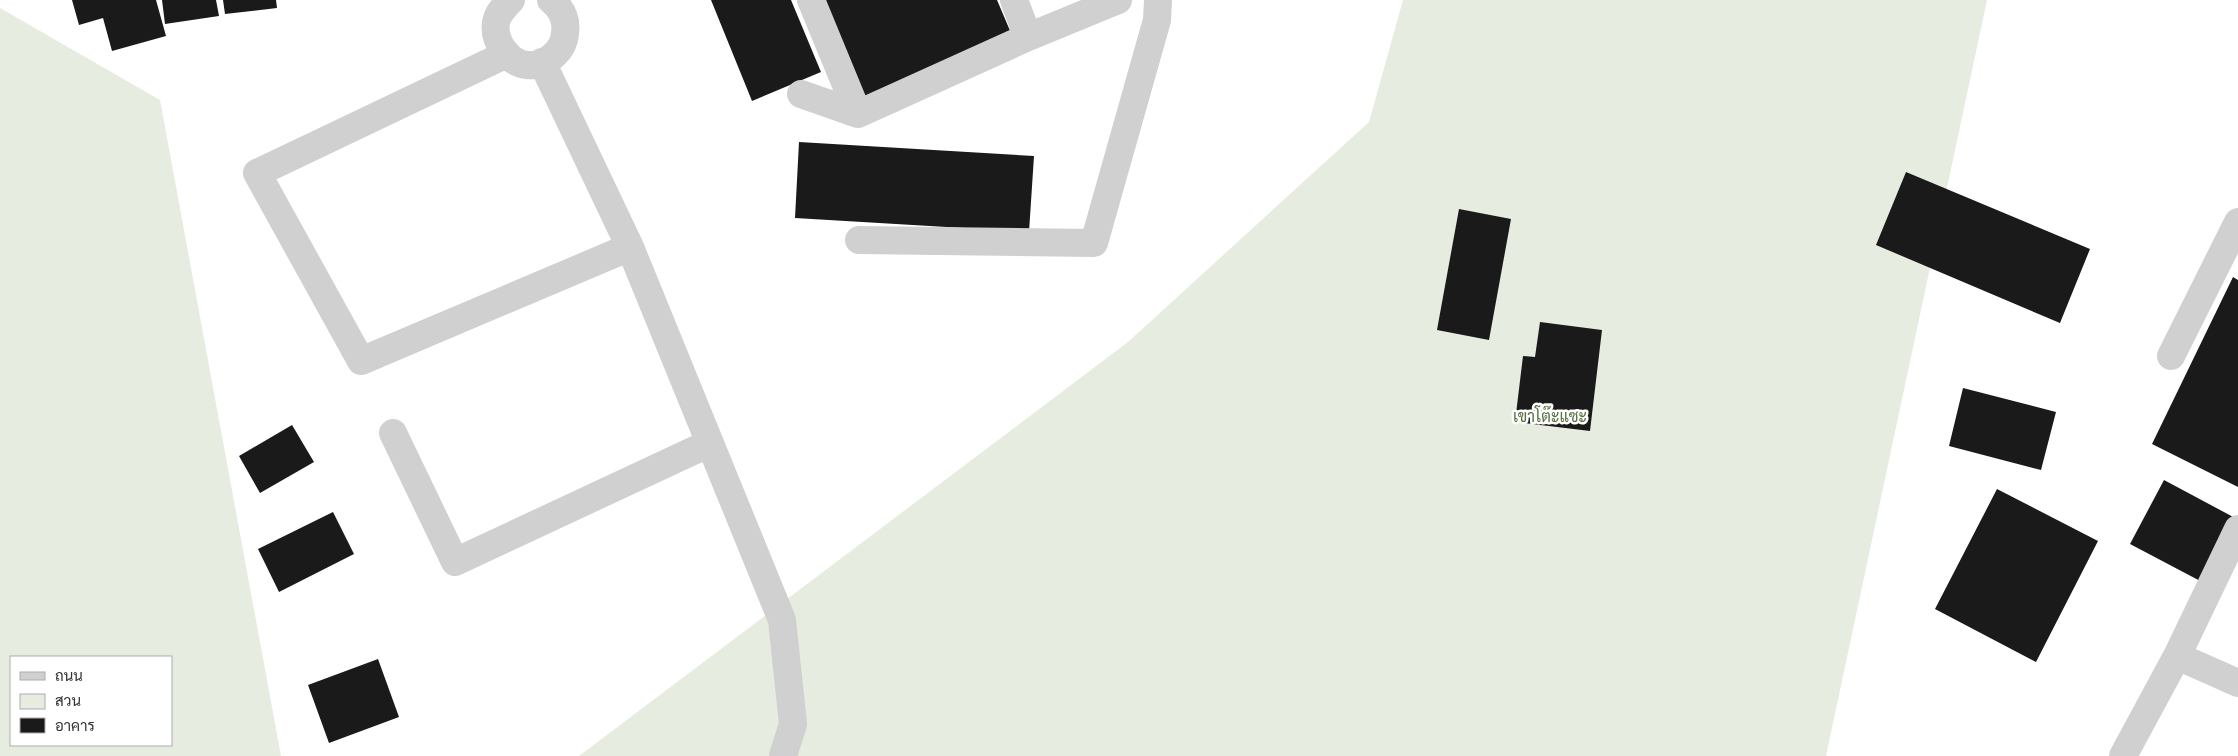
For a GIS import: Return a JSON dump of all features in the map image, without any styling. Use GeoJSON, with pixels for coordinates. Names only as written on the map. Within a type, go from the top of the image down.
{"type":"FeatureCollection","features":[{"type":"Feature","properties":{"kind":"street"},"geometry":{"type":"LineString","coordinates":[[511,0],[501,10],[496,22],[500,44],[507,54],[527,65],[542,62],[553,56],[561,47],[565,37],[566,24],[563,13],[551,0]]}},
{"type":"Feature","properties":{"kind":"street"},"geometry":{"type":"LineString","coordinates":[[810,0],[858,114]]}},
{"type":"Feature","properties":{"kind":"street"},"geometry":{"type":"LineString","coordinates":[[1014,0],[1028,37]]}},
{"type":"Feature","properties":{"kind":"street"},"geometry":{"type":"LineString","coordinates":[[801,94],[858,114],[1028,37],[1118,0]]}},
{"type":"Feature","properties":{"kind":"street"},"geometry":{"type":"LineString","coordinates":[[859,240],[1094,243],[1157,20],[1158,0]]}},
{"type":"Feature","properties":{"kind":"street"},"geometry":{"type":"LineString","coordinates":[[507,54],[257,173],[361,361],[630,247]]}},
{"type":"Feature","properties":{"kind":"street"},"geometry":{"type":"LineString","coordinates":[[542,62],[630,247],[782,620],[793,724],[783,756]]}},
{"type":"Feature","properties":{"kind":"street"},"geometry":{"type":"LineString","coordinates":[[2171,356],[2238,222]]}},
{"type":"Feature","properties":{"kind":"street"},"geometry":{"type":"LineString","coordinates":[[393,433],[455,562],[710,442]]}},
{"type":"Feature","properties":{"kind":"street"},"geometry":{"type":"LineString","coordinates":[[2123,756],[2177,656],[2238,528]]}},
{"type":"Feature","properties":{"kind":"street"},"geometry":{"type":"LineString","coordinates":[[2177,656],[2238,683]]}},
{"type":"Feature","properties":{"kind":"green space","name":"เขาโต๊ะแซะ"},"geometry":{"type":"Polygon","coordinates":[[[1403,0],[1987,0],[1826,756],[579,756],[1128,342],[1369,122],[1403,0]]]}},
{"type":"Feature","properties":{"kind":"green space"},"geometry":{"type":"Polygon","coordinates":[[[0,8],[160,100],[281,756],[0,756],[0,8]]]}},
{"type":"Feature","properties":{"kind":"building"},"geometry":{"type":"Polygon","coordinates":[[[72,0],[156,0],[166,36],[112,51],[103,18],[79,25],[72,0]]]}},
{"type":"Feature","properties":{"kind":"building"},"geometry":{"type":"Polygon","coordinates":[[[162,0],[216,0],[219,16],[165,24],[162,0]]]}},
{"type":"Feature","properties":{"kind":"building"},"geometry":{"type":"Polygon","coordinates":[[[223,0],[276,0],[277,8],[225,14],[223,0]]]}},
{"type":"Feature","properties":{"kind":"building"},"geometry":{"type":"Polygon","coordinates":[[[711,0],[791,0],[821,72],[752,101],[711,0]]]}},
{"type":"Feature","properties":{"kind":"building"},"geometry":{"type":"Polygon","coordinates":[[[825,0],[997,0],[1011,33],[865,96],[825,0]]]}},
{"type":"Feature","properties":{"kind":"building"},"geometry":{"type":"Polygon","coordinates":[[[799,142],[1034,156],[1029,232],[795,218],[799,142]]]}},
{"type":"Feature","properties":{"kind":"building"},"geometry":{"type":"Polygon","coordinates":[[[1906,172],[2090,249],[2060,323],[1876,245],[1906,172]]]}},
{"type":"Feature","properties":{"kind":"building"},"geometry":{"type":"Polygon","coordinates":[[[1459,209],[1511,219],[1489,340],[1437,330],[1459,209]]]}},
{"type":"Feature","properties":{"kind":"building"},"geometry":{"type":"Polygon","coordinates":[[[2233,277],[2238,280],[2238,487],[2152,444],[2233,277]]]}},
{"type":"Feature","properties":{"kind":"building"},"geometry":{"type":"Polygon","coordinates":[[[1540,322],[1602,330],[1590,431],[1515,422],[1523,356],[1535,357],[1540,322]]]}},
{"type":"Feature","properties":{"kind":"building"},"geometry":{"type":"Polygon","coordinates":[[[1963,388],[2056,412],[2041,470],[1949,446],[1963,388]]]}},
{"type":"Feature","properties":{"kind":"building"},"geometry":{"type":"Polygon","coordinates":[[[292,425],[314,462],[260,493],[239,456],[292,425]]]}},
{"type":"Feature","properties":{"kind":"building"},"geometry":{"type":"Polygon","coordinates":[[[2164,480],[2237,519],[2204,583],[2130,544],[2164,480]]]}},
{"type":"Feature","properties":{"kind":"building"},"geometry":{"type":"Polygon","coordinates":[[[1997,489],[2098,541],[2036,662],[1935,609],[1997,489]]]}},
{"type":"Feature","properties":{"kind":"building"},"geometry":{"type":"Polygon","coordinates":[[[333,512],[354,554],[279,592],[258,549],[333,512]]]}},
{"type":"Feature","properties":{"kind":"building"},"geometry":{"type":"Polygon","coordinates":[[[378,659],[399,717],[329,743],[308,685],[378,659]]]}}]}
